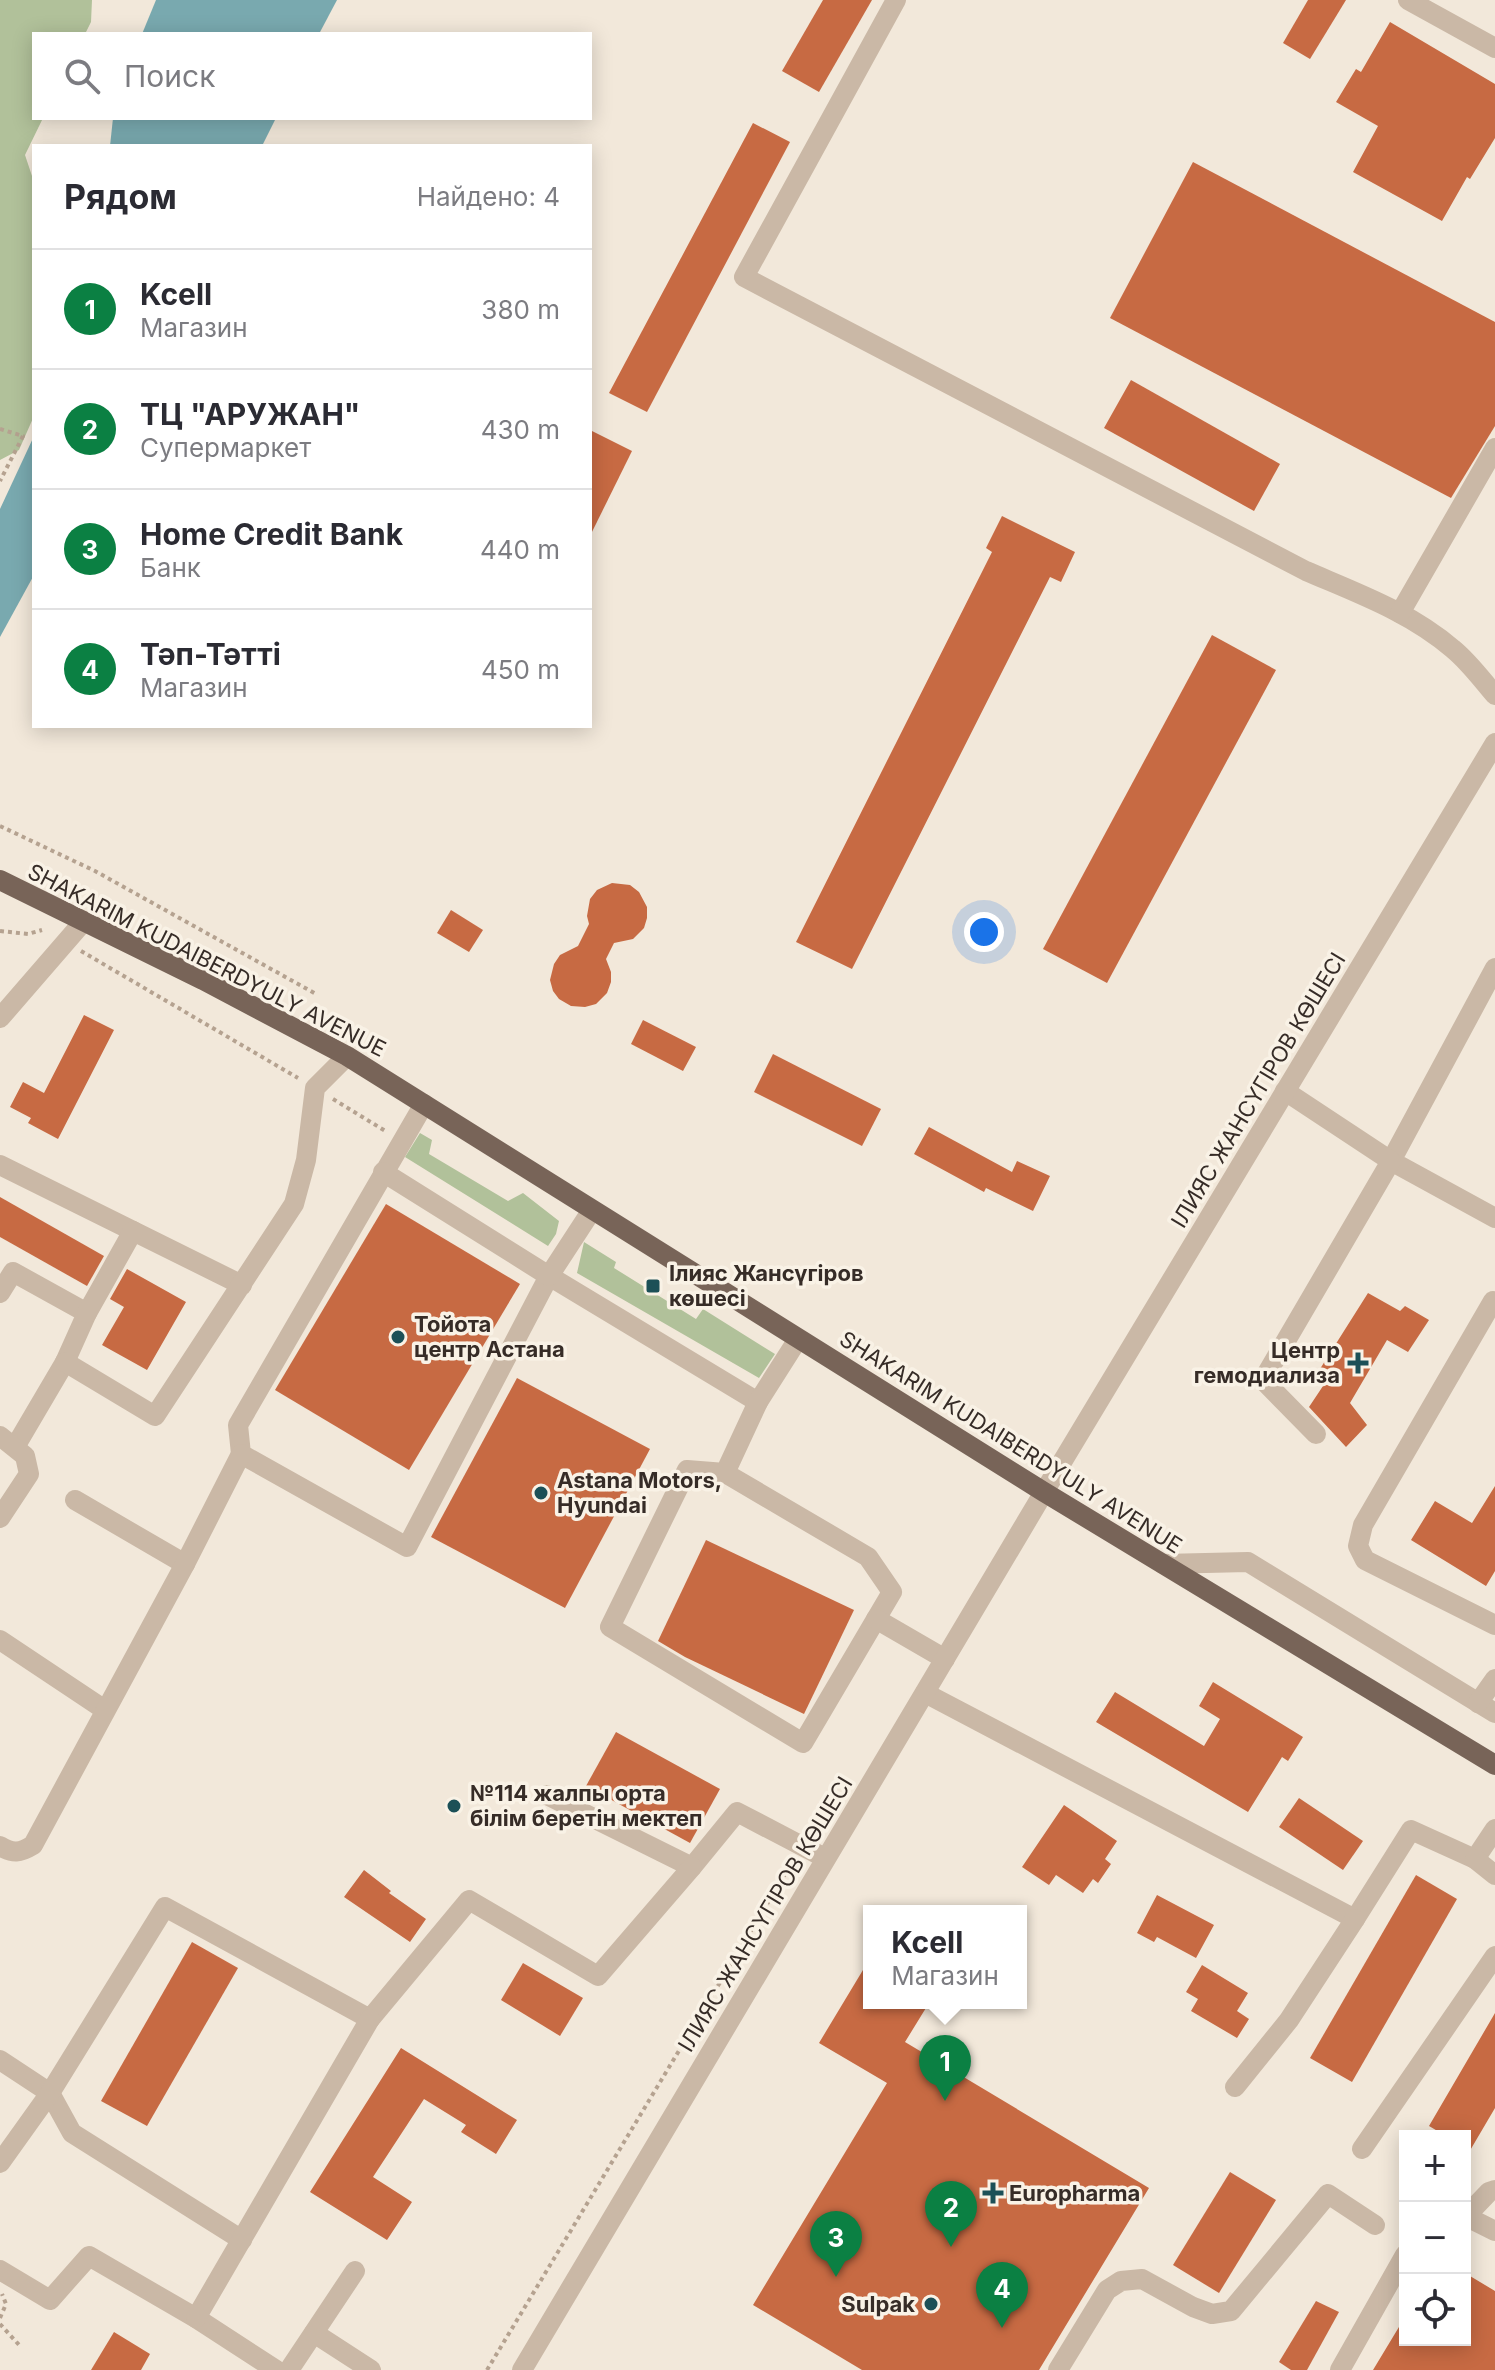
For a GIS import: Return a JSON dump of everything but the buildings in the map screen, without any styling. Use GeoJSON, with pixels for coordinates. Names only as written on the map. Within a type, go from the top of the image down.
{"type":"FeatureCollection","features":[{"type":"Feature","properties":{"kind":"main road","name":"SHAKARIM KUDAIBERDYULY AVENUE"},"geometry":{"type":"LineString","coordinates":[[0,880],[347,1056],[1044,1492],[1495,1765]]}},
{"type":"Feature","properties":{"kind":"street"},"geometry":{"type":"LineString","coordinates":[[896,0],[744,277],[1306,571],[1400,613],[1455,651],[1495,695]]}},
{"type":"Feature","properties":{"kind":"street"},"geometry":{"type":"LineString","coordinates":[[1408,0],[1495,48]]}},
{"type":"Feature","properties":{"kind":"street"},"geometry":{"type":"LineString","coordinates":[[1400,613],[1495,448]]}},
{"type":"Feature","properties":{"kind":"street","name":"ІЛИЯС ЖАНСҮГІРОВ КӨШЕСІ"},"geometry":{"type":"LineString","coordinates":[[522,2370],[825,1858],[1495,743]]}},
{"type":"Feature","properties":{"kind":"street"},"geometry":{"type":"LineString","coordinates":[[0,1018],[84,921]]}},
{"type":"Feature","properties":{"kind":"street"},"geometry":{"type":"LineString","coordinates":[[1316,1434],[1263,1380],[1391,1161],[1495,968]]}},
{"type":"Feature","properties":{"kind":"street"},"geometry":{"type":"LineString","coordinates":[[65,1362],[155,1416],[294,1204],[306,1160],[315,1088],[347,1056]]}},
{"type":"Feature","properties":{"kind":"street"},"geometry":{"type":"LineString","coordinates":[[1285,1091],[1391,1161],[1495,1218]]}},
{"type":"Feature","properties":{"kind":"street"},"geometry":{"type":"LineString","coordinates":[[0,1846],[10,1852],[22,1852],[33,1845],[241,1454],[238,1425],[424,1104]]}},
{"type":"Feature","properties":{"kind":"street"},"geometry":{"type":"LineString","coordinates":[[0,1165],[242,1285]]}},
{"type":"Feature","properties":{"kind":"street"},"geometry":{"type":"LineString","coordinates":[[383,1172],[758,1402]]}},
{"type":"Feature","properties":{"kind":"street"},"geometry":{"type":"LineString","coordinates":[[241,1454],[407,1547],[549,1276],[592,1210]]}},
{"type":"Feature","properties":{"kind":"street"},"geometry":{"type":"LineString","coordinates":[[0,1518],[29,1474],[25,1456],[7,1442],[65,1362],[87,1313],[133,1231]]}},
{"type":"Feature","properties":{"kind":"street"},"geometry":{"type":"LineString","coordinates":[[0,1293],[13,1272],[87,1313]]}},
{"type":"Feature","properties":{"kind":"street"},"geometry":{"type":"LineString","coordinates":[[1493,1301],[1363,1525],[1358,1546],[1365,1560],[1495,1625]]}},
{"type":"Feature","properties":{"kind":"street"},"geometry":{"type":"LineString","coordinates":[[725,1473],[758,1402],[798,1339]]}},
{"type":"Feature","properties":{"kind":"street"},"geometry":{"type":"LineString","coordinates":[[687,1470],[725,1473],[868,1557],[892,1592],[803,1743],[610,1627],[687,1470]]}},
{"type":"Feature","properties":{"kind":"street"},"geometry":{"type":"LineString","coordinates":[[75,1500],[185,1564]]}},
{"type":"Feature","properties":{"kind":"street"},"geometry":{"type":"LineString","coordinates":[[1163,1564],[1248,1562],[1487,1708],[1495,1679]]}},
{"type":"Feature","properties":{"kind":"street"},"geometry":{"type":"LineString","coordinates":[[876,1619],[945,1659]]}},
{"type":"Feature","properties":{"kind":"street"},"geometry":{"type":"LineString","coordinates":[[0,1640],[105,1710]]}},
{"type":"Feature","properties":{"kind":"street"},"geometry":{"type":"LineString","coordinates":[[925,1693],[1355,1919]]}},
{"type":"Feature","properties":{"kind":"street"},"geometry":{"type":"LineString","coordinates":[[547,1795],[692,1867]]}},
{"type":"Feature","properties":{"kind":"street"},"geometry":{"type":"LineString","coordinates":[[196,2318],[370,2019],[469,1900],[598,1976],[737,1812],[825,1858]]}},
{"type":"Feature","properties":{"kind":"street"},"geometry":{"type":"LineString","coordinates":[[1475,1859],[1495,1829]]}},
{"type":"Feature","properties":{"kind":"street"},"geometry":{"type":"LineString","coordinates":[[1235,2087],[1289,2020],[1411,1830],[1475,1859],[1495,1875]]}},
{"type":"Feature","properties":{"kind":"street"},"geometry":{"type":"LineString","coordinates":[[0,2163],[50,2093],[165,1907],[370,2019]]}},
{"type":"Feature","properties":{"kind":"street"},"geometry":{"type":"LineString","coordinates":[[1362,2149],[1495,1956]]}},
{"type":"Feature","properties":{"kind":"street"},"geometry":{"type":"LineString","coordinates":[[0,2060],[50,2093],[72,2133],[242,2240]]}},
{"type":"Feature","properties":{"kind":"street"},"geometry":{"type":"LineString","coordinates":[[1471,2210],[1495,2190]]}},
{"type":"Feature","properties":{"kind":"street"},"geometry":{"type":"LineString","coordinates":[[1058,2370],[1107,2290],[1121,2281],[1142,2279],[1212,2314],[1231,2311],[1328,2194],[1375,2225]]}},
{"type":"Feature","properties":{"kind":"street"},"geometry":{"type":"LineString","coordinates":[[1471,2219],[1495,2231]]}},
{"type":"Feature","properties":{"kind":"street"},"geometry":{"type":"LineString","coordinates":[[0,2270],[50,2300],[89,2256],[196,2318],[276,2370]]}},
{"type":"Feature","properties":{"kind":"street"},"geometry":{"type":"LineString","coordinates":[[1340,2370],[1399,2266]]}},
{"type":"Feature","properties":{"kind":"street"},"geometry":{"type":"LineString","coordinates":[[289,2370],[355,2271]]}},
{"type":"Feature","properties":{"kind":"street"},"geometry":{"type":"LineString","coordinates":[[314,2333],[371,2370]]}},
{"type":"Feature","properties":{"kind":"path"},"geometry":{"type":"LineString","coordinates":[[0,429],[23,436],[0,481]]}},
{"type":"Feature","properties":{"kind":"path"},"geometry":{"type":"LineString","coordinates":[[0,826],[95,871],[316,994]]}},
{"type":"Feature","properties":{"kind":"path"},"geometry":{"type":"LineString","coordinates":[[0,931],[28,934],[42,930]]}},
{"type":"Feature","properties":{"kind":"path"},"geometry":{"type":"LineString","coordinates":[[66,942],[402,1141]]}},
{"type":"Feature","properties":{"kind":"path"},"geometry":{"type":"LineString","coordinates":[[487,2370],[802,1846]]}},
{"type":"Feature","properties":{"kind":"path"},"geometry":{"type":"LineString","coordinates":[[0,2292],[6,2304],[0,2318]]}},
{"type":"Feature","properties":{"kind":"path"},"geometry":{"type":"LineString","coordinates":[[0,2324],[20,2346]]}},
{"type":"Feature","properties":{"kind":"green space"},"geometry":{"type":"Polygon","coordinates":[[[0,0],[92,0],[91,22],[86,32],[32,32],[32,120],[42,120],[25,155],[32,176],[32,421],[19,450],[0,460],[0,0]]]}},
{"type":"Feature","properties":{"kind":"green space"},"geometry":{"type":"Polygon","coordinates":[[[420,1133],[432,1140],[429,1154],[508,1201],[523,1193],[559,1221],[556,1234],[548,1246],[405,1157],[420,1133]]]}},
{"type":"Feature","properties":{"kind":"green space"},"geometry":{"type":"Polygon","coordinates":[[[584,1242],[616,1262],[614,1268],[696,1319],[703,1309],[775,1354],[759,1378],[577,1273],[584,1242]]]}},
{"type":"Feature","properties":{"kind":"water"},"geometry":{"type":"Polygon","coordinates":[[[156,0],[337,0],[320,32],[143,32],[156,0]]]}},
{"type":"Feature","properties":{"kind":"water"},"geometry":{"type":"Polygon","coordinates":[[[113,120],[275,120],[263,144],[110,144],[113,120]]]}},
{"type":"Feature","properties":{"kind":"water"},"geometry":{"type":"Polygon","coordinates":[[[32,440],[32,579],[0,637],[0,509],[32,440]]]}},
{"type":"Feature","properties":{"kind":"place","name":"Ілияс Жансүгіров көшесі"},"geometry":{"type":"Point","coordinates":[653,1286]}},
{"type":"Feature","properties":{"kind":"place","name":"Тойота центр Астана"},"geometry":{"type":"Point","coordinates":[398,1337]}},
{"type":"Feature","properties":{"kind":"place","name":"Центр гемодиализа"},"geometry":{"type":"Point","coordinates":[1358,1363]}},
{"type":"Feature","properties":{"kind":"place","name":"Astana Motors, Hyundai"},"geometry":{"type":"Point","coordinates":[541,1493]}},
{"type":"Feature","properties":{"kind":"place","name":"№114 жалпы орта білім беретін мектеп"},"geometry":{"type":"Point","coordinates":[454,1806]}},
{"type":"Feature","properties":{"kind":"place","name":"Kcell"},"geometry":{"type":"Point","coordinates":[945,2101]}},
{"type":"Feature","properties":{"kind":"place","name":"Europharma"},"geometry":{"type":"Point","coordinates":[993,2193]}},
{"type":"Feature","properties":{"kind":"place","name":"ТЦ \"АРУЖАН\""},"geometry":{"type":"Point","coordinates":[951,2247]}},
{"type":"Feature","properties":{"kind":"place","name":"Home Credit Bank"},"geometry":{"type":"Point","coordinates":[836,2277]}},
{"type":"Feature","properties":{"kind":"place","name":"Sulpak"},"geometry":{"type":"Point","coordinates":[931,2304]}},
{"type":"Feature","properties":{"kind":"place","name":"Тәп-Тәтті"},"geometry":{"type":"Point","coordinates":[1002,2328]}}]}
